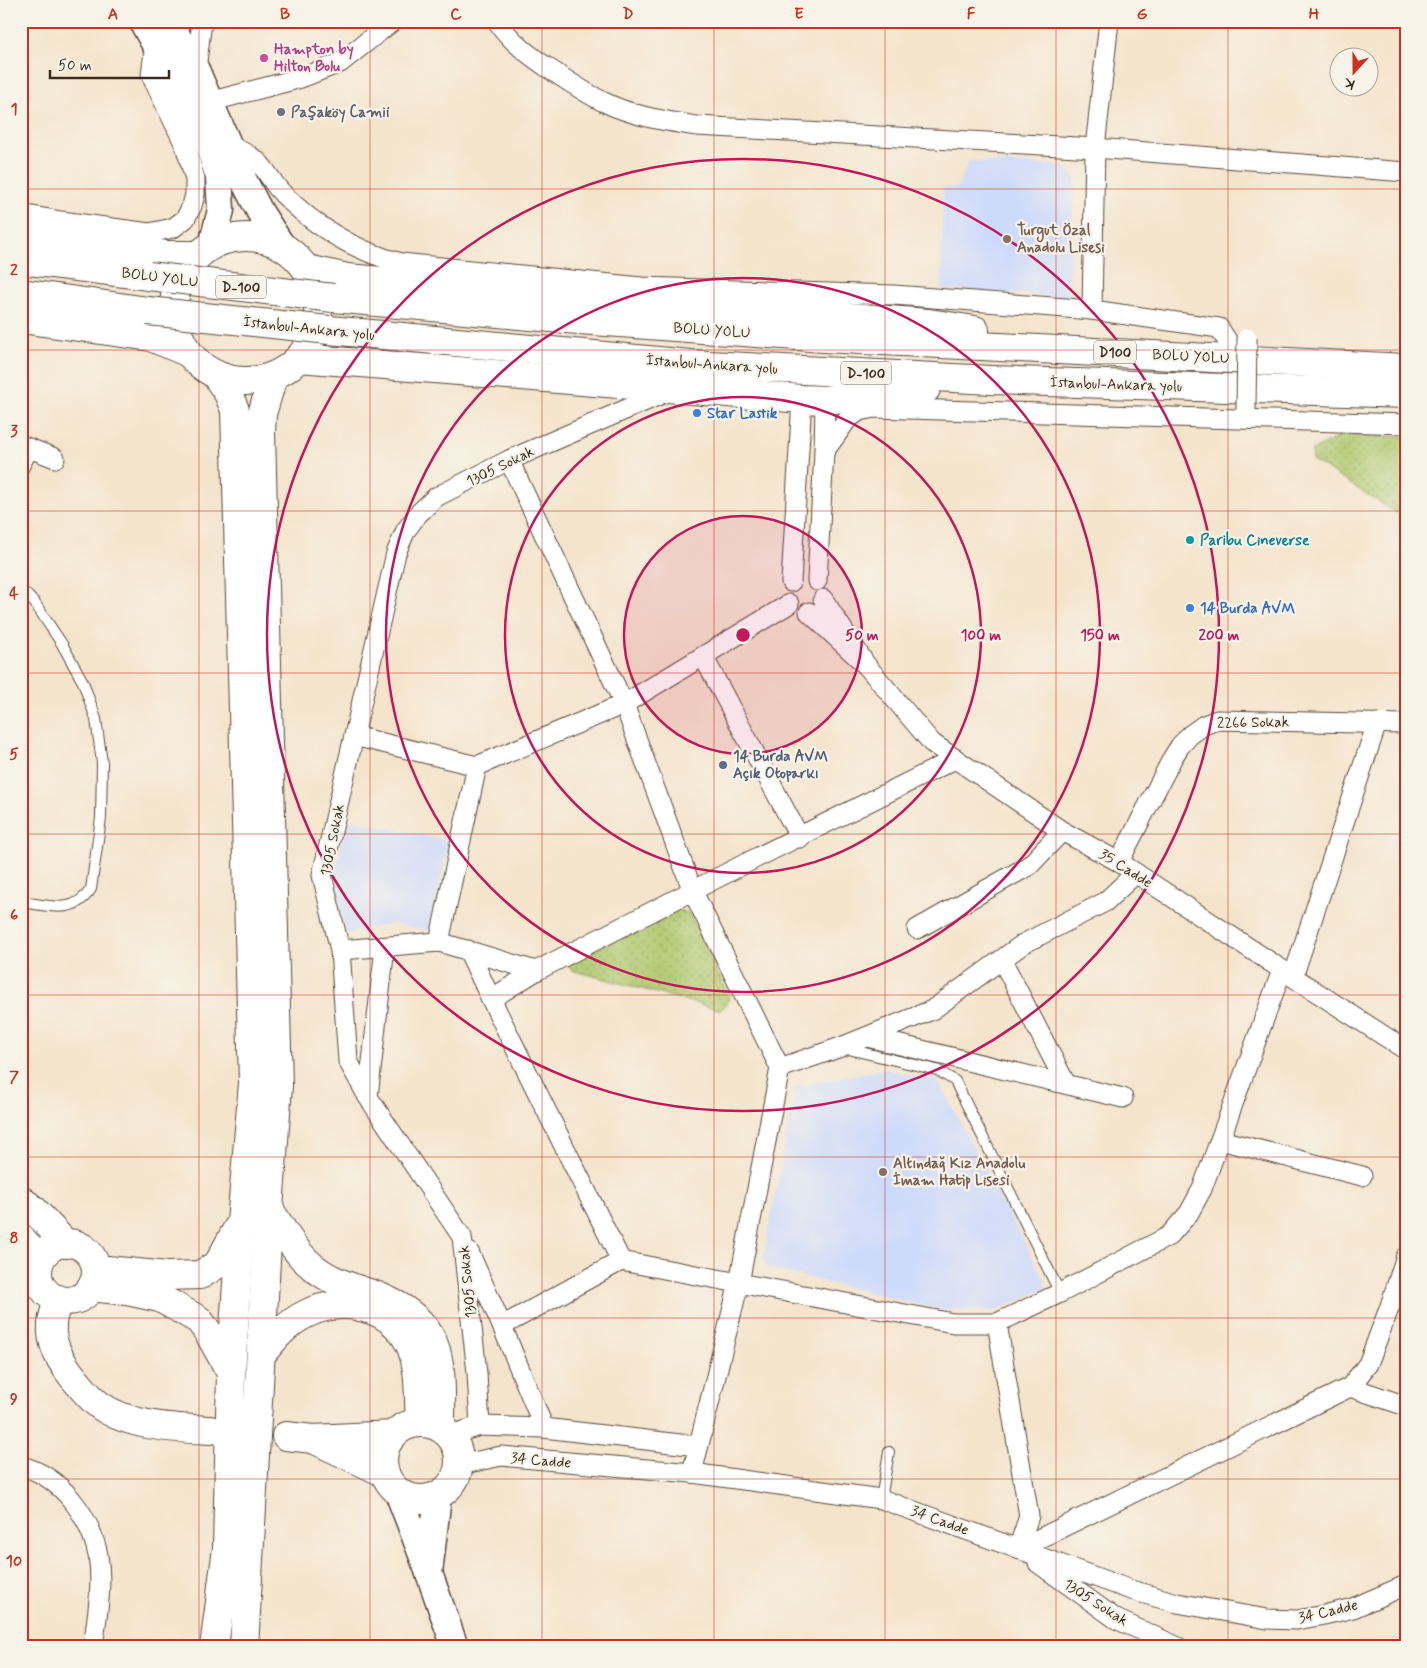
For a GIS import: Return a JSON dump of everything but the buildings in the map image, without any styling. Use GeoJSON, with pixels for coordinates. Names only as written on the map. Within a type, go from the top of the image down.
{"type":"FeatureCollection","features":[{"type":"Feature","properties":{"kind":"main road"},"geometry":{"type":"LineString","coordinates":[[142,21],[196,119],[208,144],[219,177],[221,210],[205,250]]}},
{"type":"Feature","properties":{"kind":"main road"},"geometry":{"type":"LineString","coordinates":[[169,21],[196,70],[260,212],[282,246]]}},
{"type":"Feature","properties":{"kind":"main road"},"geometry":{"type":"LineString","coordinates":[[21,234],[167,254],[205,250]]}},
{"type":"Feature","properties":{"kind":"main road"},"geometry":{"type":"LineString","coordinates":[[247,236],[265,239],[282,246],[296,256],[307,269],[315,286],[319,305],[317,325],[311,343],[300,358],[273,377],[248,382],[232,380],[215,374],[201,365],[189,353],[180,337],[174,320],[174,302],[178,284],[186,268],[205,250],[229,238],[247,236]]}},
{"type":"Feature","properties":{"kind":"main road","name":"BOLU YOLU"},"geometry":{"type":"LineString","coordinates":[[21,260],[333,298],[552,318],[824,338],[1109,352],[1243,348],[1406,368]]}},
{"type":"Feature","properties":{"kind":"main road"},"geometry":{"type":"LineString","coordinates":[[307,269],[347,278],[505,292],[929,323],[1109,352]]}},
{"type":"Feature","properties":{"kind":"main road","name":"İstanbul-Ankara yolu"},"geometry":{"type":"LineString","coordinates":[[21,293],[148,311],[690,364],[991,380],[1406,394]]}},
{"type":"Feature","properties":{"kind":"main road"},"geometry":{"type":"LineString","coordinates":[[21,319],[151,336],[189,353]]}},
{"type":"Feature","properties":{"kind":"main road"},"geometry":{"type":"LineString","coordinates":[[300,358],[814,400],[900,392],[991,380]]}},
{"type":"Feature","properties":{"kind":"main road"},"geometry":{"type":"LineString","coordinates":[[214,1647],[227,1548],[231,1373],[253,1083],[235,410],[228,393],[215,374]]}},
{"type":"Feature","properties":{"kind":"main road"},"geometry":{"type":"LineString","coordinates":[[244,1647],[269,1209],[278,1086],[261,433],[264,406],[273,377]]}},
{"type":"Feature","properties":{"kind":"main road"},"geometry":{"type":"LineString","coordinates":[[21,1200],[34,1210],[66,1244]]}},
{"type":"Feature","properties":{"kind":"main road"},"geometry":{"type":"LineString","coordinates":[[269,1209],[295,1247],[311,1266],[335,1280],[386,1300],[401,1308],[413,1317],[430,1335],[436,1348],[441,1370],[437,1429]]}},
{"type":"Feature","properties":{"kind":"main road"},"geometry":{"type":"LineString","coordinates":[[93,1278],[200,1275],[218,1264],[241,1223]]}},
{"type":"Feature","properties":{"kind":"main road"},"geometry":{"type":"LineString","coordinates":[[21,1238],[40,1262]]}},
{"type":"Feature","properties":{"kind":"main road"},"geometry":{"type":"LineString","coordinates":[[66,1244],[80,1246],[93,1260],[93,1278],[85,1294],[77,1299],[68,1301],[58,1300],[43,1289],[38,1271],[45,1253],[52,1247],[66,1244]]}},
{"type":"Feature","properties":{"kind":"main road"},"geometry":{"type":"LineString","coordinates":[[93,1278],[127,1291],[160,1298],[199,1320],[208,1332],[231,1373]]}},
{"type":"Feature","properties":{"kind":"main road"},"geometry":{"type":"LineString","coordinates":[[58,1300],[52,1326],[54,1343],[61,1362],[100,1406],[145,1424],[210,1430]]}},
{"type":"Feature","properties":{"kind":"main road"},"geometry":{"type":"LineString","coordinates":[[261,1355],[276,1336],[306,1314],[336,1306],[352,1305],[367,1308],[393,1322],[404,1334],[410,1345],[416,1373],[437,1429],[457,1449],[460,1465],[456,1477],[449,1488],[438,1496],[418,1499],[407,1497],[391,1482],[313,1440]]}},
{"type":"Feature","properties":{"kind":"main road"},"geometry":{"type":"LineString","coordinates":[[437,1429],[410,1424],[393,1435],[387,1444],[383,1464],[429,1573],[455,1647]]}},
{"type":"Feature","properties":{"kind":"main road"},"geometry":{"type":"LineString","coordinates":[[286,1436],[313,1440],[393,1435]]}},
{"type":"Feature","properties":{"kind":"main road"},"geometry":{"type":"LineString","coordinates":[[429,1573],[438,1496]]}},
{"type":"Feature","properties":{"kind":"street"},"geometry":{"type":"LineString","coordinates":[[196,70],[202,21]]}},
{"type":"Feature","properties":{"kind":"street"},"geometry":{"type":"LineString","coordinates":[[209,102],[301,78],[340,63],[393,21]]}},
{"type":"Feature","properties":{"kind":"street"},"geometry":{"type":"LineString","coordinates":[[497,21],[504,32],[519,48],[572,84],[604,102],[663,121],[697,126],[1095,148],[1406,172]]}},
{"type":"Feature","properties":{"kind":"street"},"geometry":{"type":"LineString","coordinates":[[1092,310],[1095,148],[1109,21]]}},
{"type":"Feature","properties":{"kind":"street"},"geometry":{"type":"LineString","coordinates":[[21,214],[149,233],[173,228],[185,219],[192,206],[195,194],[195,179],[185,145],[151,75],[155,44]]}},
{"type":"Feature","properties":{"kind":"street"},"geometry":{"type":"LineString","coordinates":[[229,145],[258,162],[282,192],[309,217],[329,232],[365,251],[401,263],[641,287],[894,295],[1092,310],[1220,328],[1243,348],[1246,409]]}},
{"type":"Feature","properties":{"kind":"street","name":"1305 Sokak"},"geometry":{"type":"LineString","coordinates":[[480,1426],[477,1373],[462,1236],[368,1097],[348,1061],[340,950],[322,875],[396,553],[406,530],[418,514],[436,497],[509,460],[673,389]]}},
{"type":"Feature","properties":{"kind":"street"},"geometry":{"type":"LineString","coordinates":[[814,400],[824,452],[817,581]]}},
{"type":"Feature","properties":{"kind":"street"},"geometry":{"type":"LineString","coordinates":[[792,582],[802,576],[813,578],[817,581],[823,589],[823,599],[818,608],[809,612],[798,611],[789,604],[787,593],[792,582],[814,400]]}},
{"type":"Feature","properties":{"kind":"street"},"geometry":{"type":"LineString","coordinates":[[824,452],[847,420],[858,411],[874,408],[1406,424]]}},
{"type":"Feature","properties":{"kind":"street"},"geometry":{"type":"LineString","coordinates":[[27,448],[54,458]]}},
{"type":"Feature","properties":{"kind":"street"},"geometry":{"type":"LineString","coordinates":[[509,460],[624,704],[693,892],[780,1068],[739,1283],[697,1446],[692,1473]]}},
{"type":"Feature","properties":{"kind":"street"},"geometry":{"type":"LineString","coordinates":[[823,599],[866,665]]}},
{"type":"Feature","properties":{"kind":"street"},"geometry":{"type":"LineString","coordinates":[[354,736],[477,766],[624,704],[789,604]]}},
{"type":"Feature","properties":{"kind":"street"},"geometry":{"type":"LineString","coordinates":[[809,612],[866,665]]}},
{"type":"Feature","properties":{"kind":"street"},"geometry":{"type":"LineString","coordinates":[[703,656],[800,838]]}},
{"type":"Feature","properties":{"kind":"street","name":"35 Cadde"},"geometry":{"type":"LineString","coordinates":[[866,665],[932,743],[1062,831],[1119,862],[1287,974],[1406,1050]]}},
{"type":"Feature","properties":{"kind":"street","name":"2266 Sokak"},"geometry":{"type":"LineString","coordinates":[[1119,862],[1173,757],[1190,734],[1204,725],[1217,720],[1406,724]]}},
{"type":"Feature","properties":{"kind":"street"},"geometry":{"type":"LineString","coordinates":[[502,1326],[621,1261],[953,1323],[997,1323],[1060,1293],[1169,1236],[1189,1213],[1202,1189],[1287,974],[1377,723]]}},
{"type":"Feature","properties":{"kind":"street"},"geometry":{"type":"LineString","coordinates":[[491,999],[536,972],[956,759]]}},
{"type":"Feature","properties":{"kind":"street"},"geometry":{"type":"LineString","coordinates":[[439,942],[477,766]]}},
{"type":"Feature","properties":{"kind":"street"},"geometry":{"type":"LineString","coordinates":[[917,929],[1030,865],[1062,831]]}},
{"type":"Feature","properties":{"kind":"street"},"geometry":{"type":"LineString","coordinates":[[780,1068],[841,1047],[932,1010],[1023,944],[1106,902],[1136,873]]}},
{"type":"Feature","properties":{"kind":"street"},"geometry":{"type":"LineString","coordinates":[[340,950],[439,942],[536,972]]}},
{"type":"Feature","properties":{"kind":"street"},"geometry":{"type":"LineString","coordinates":[[368,1097],[386,946]]}},
{"type":"Feature","properties":{"kind":"street"},"geometry":{"type":"LineString","coordinates":[[468,950],[621,1261]]}},
{"type":"Feature","properties":{"kind":"street"},"geometry":{"type":"LineString","coordinates":[[1002,960],[1066,1084]]}},
{"type":"Feature","properties":{"kind":"street"},"geometry":{"type":"LineString","coordinates":[[867,1036],[1123,1098]]}},
{"type":"Feature","properties":{"kind":"street"},"geometry":{"type":"LineString","coordinates":[[1220,1140],[1362,1176]]}},
{"type":"Feature","properties":{"kind":"street"},"geometry":{"type":"LineString","coordinates":[[462,1236],[544,1428]]}},
{"type":"Feature","properties":{"kind":"street"},"geometry":{"type":"LineString","coordinates":[[1018,1549],[1350,1387],[1368,1364],[1390,1306],[1406,1256]]}},
{"type":"Feature","properties":{"kind":"street"},"geometry":{"type":"LineString","coordinates":[[997,1323],[1029,1516],[1018,1549]]}},
{"type":"Feature","properties":{"kind":"street"},"geometry":{"type":"LineString","coordinates":[[1350,1387],[1406,1406]]}},
{"type":"Feature","properties":{"kind":"street"},"geometry":{"type":"LineString","coordinates":[[437,1429],[480,1426],[544,1428],[697,1446]]}},
{"type":"Feature","properties":{"kind":"street","name":"34 Cadde"},"geometry":{"type":"LineString","coordinates":[[460,1465],[500,1456],[692,1473],[881,1499],[1131,1590],[1177,1603],[1267,1619],[1297,1620],[1324,1616],[1363,1604],[1406,1585]]}},
{"type":"Feature","properties":{"kind":"street"},"geometry":{"type":"LineString","coordinates":[[21,1466],[50,1478],[72,1499],[88,1526],[98,1554],[99,1580],[93,1647]]}},
{"type":"Feature","properties":{"kind":"street","name":"1305 Sokak"},"geometry":{"type":"LineString","coordinates":[[1018,1549],[1116,1619],[1178,1647]]}},
{"type":"Feature","properties":{"kind":"street"},"geometry":{"type":"LineString","coordinates":[[1363,1604],[1406,1598]]}},
{"type":"Feature","properties":{"kind":"lane"},"geometry":{"type":"LineString","coordinates":[[21,473],[27,448]]}},
{"type":"Feature","properties":{"kind":"lane"},"geometry":{"type":"LineString","coordinates":[[21,590],[34,602],[62,644],[83,682],[96,719],[102,763],[101,818],[91,889],[85,898],[73,905],[59,907],[21,902]]}},
{"type":"Feature","properties":{"kind":"lane"},"geometry":{"type":"LineString","coordinates":[[841,1047],[937,1070],[955,1081],[1060,1293]]}},
{"type":"Feature","properties":{"kind":"lane"},"geometry":{"type":"LineString","coordinates":[[881,1499],[888,1452]]}},
{"type":"Feature","properties":{"kind":"shaded area","name":"Turgut Özal Anadolu Lisesi"},"geometry":{"type":"Polygon","coordinates":[[[969,161],[1064,166],[1075,178],[1068,297],[941,289],[943,188],[957,188],[969,161]]]}},
{"type":"Feature","properties":{"kind":"shaded area"},"geometry":{"type":"Polygon","coordinates":[[[347,819],[450,841],[429,931],[393,923],[346,934],[334,879],[347,819]]]}},
{"type":"Feature","properties":{"kind":"shaded area","name":"Altındağ Kız Anadolu İmam Hatip Lisesi"},"geometry":{"type":"Polygon","coordinates":[[[885,1069],[938,1081],[1045,1281],[1045,1289],[995,1311],[937,1309],[767,1268],[763,1258],[796,1086],[885,1069]]]}},
{"type":"Feature","properties":{"kind":"green space"},"geometry":{"type":"Polygon","coordinates":[[[1343,434],[1406,437],[1406,515],[1400,515],[1312,460],[1312,451],[1343,434]]]}},
{"type":"Feature","properties":{"kind":"green space"},"geometry":{"type":"Polygon","coordinates":[[[678,909],[690,914],[730,999],[721,1010],[571,970],[567,963],[678,909]]]}},
{"type":"Feature","properties":{"kind":"place","name":"Hampton by Hilton Bolu"},"geometry":{"type":"Point","coordinates":[264,58]}},
{"type":"Feature","properties":{"kind":"place","name":"Paşaköy Camii"},"geometry":{"type":"Point","coordinates":[281,112]}},
{"type":"Feature","properties":{"kind":"place","name":"Turgut Özal Anadolu Lisesi"},"geometry":{"type":"Point","coordinates":[1007,239]}},
{"type":"Feature","properties":{"kind":"place","name":"Star Lastik"},"geometry":{"type":"Point","coordinates":[697,413]}},
{"type":"Feature","properties":{"kind":"place","name":"Paribu Cineverse"},"geometry":{"type":"Point","coordinates":[1190,540]}},
{"type":"Feature","properties":{"kind":"place","name":"14 Burda AVM"},"geometry":{"type":"Point","coordinates":[1190,608]}},
{"type":"Feature","properties":{"kind":"place","name":"14 Burda AVM Açık Otoparkı"},"geometry":{"type":"Point","coordinates":[723,765]}},
{"type":"Feature","properties":{"kind":"place","name":"Altındağ Kız Anadolu İmam Hatip Lisesi"},"geometry":{"type":"Point","coordinates":[883,1172]}}]}
